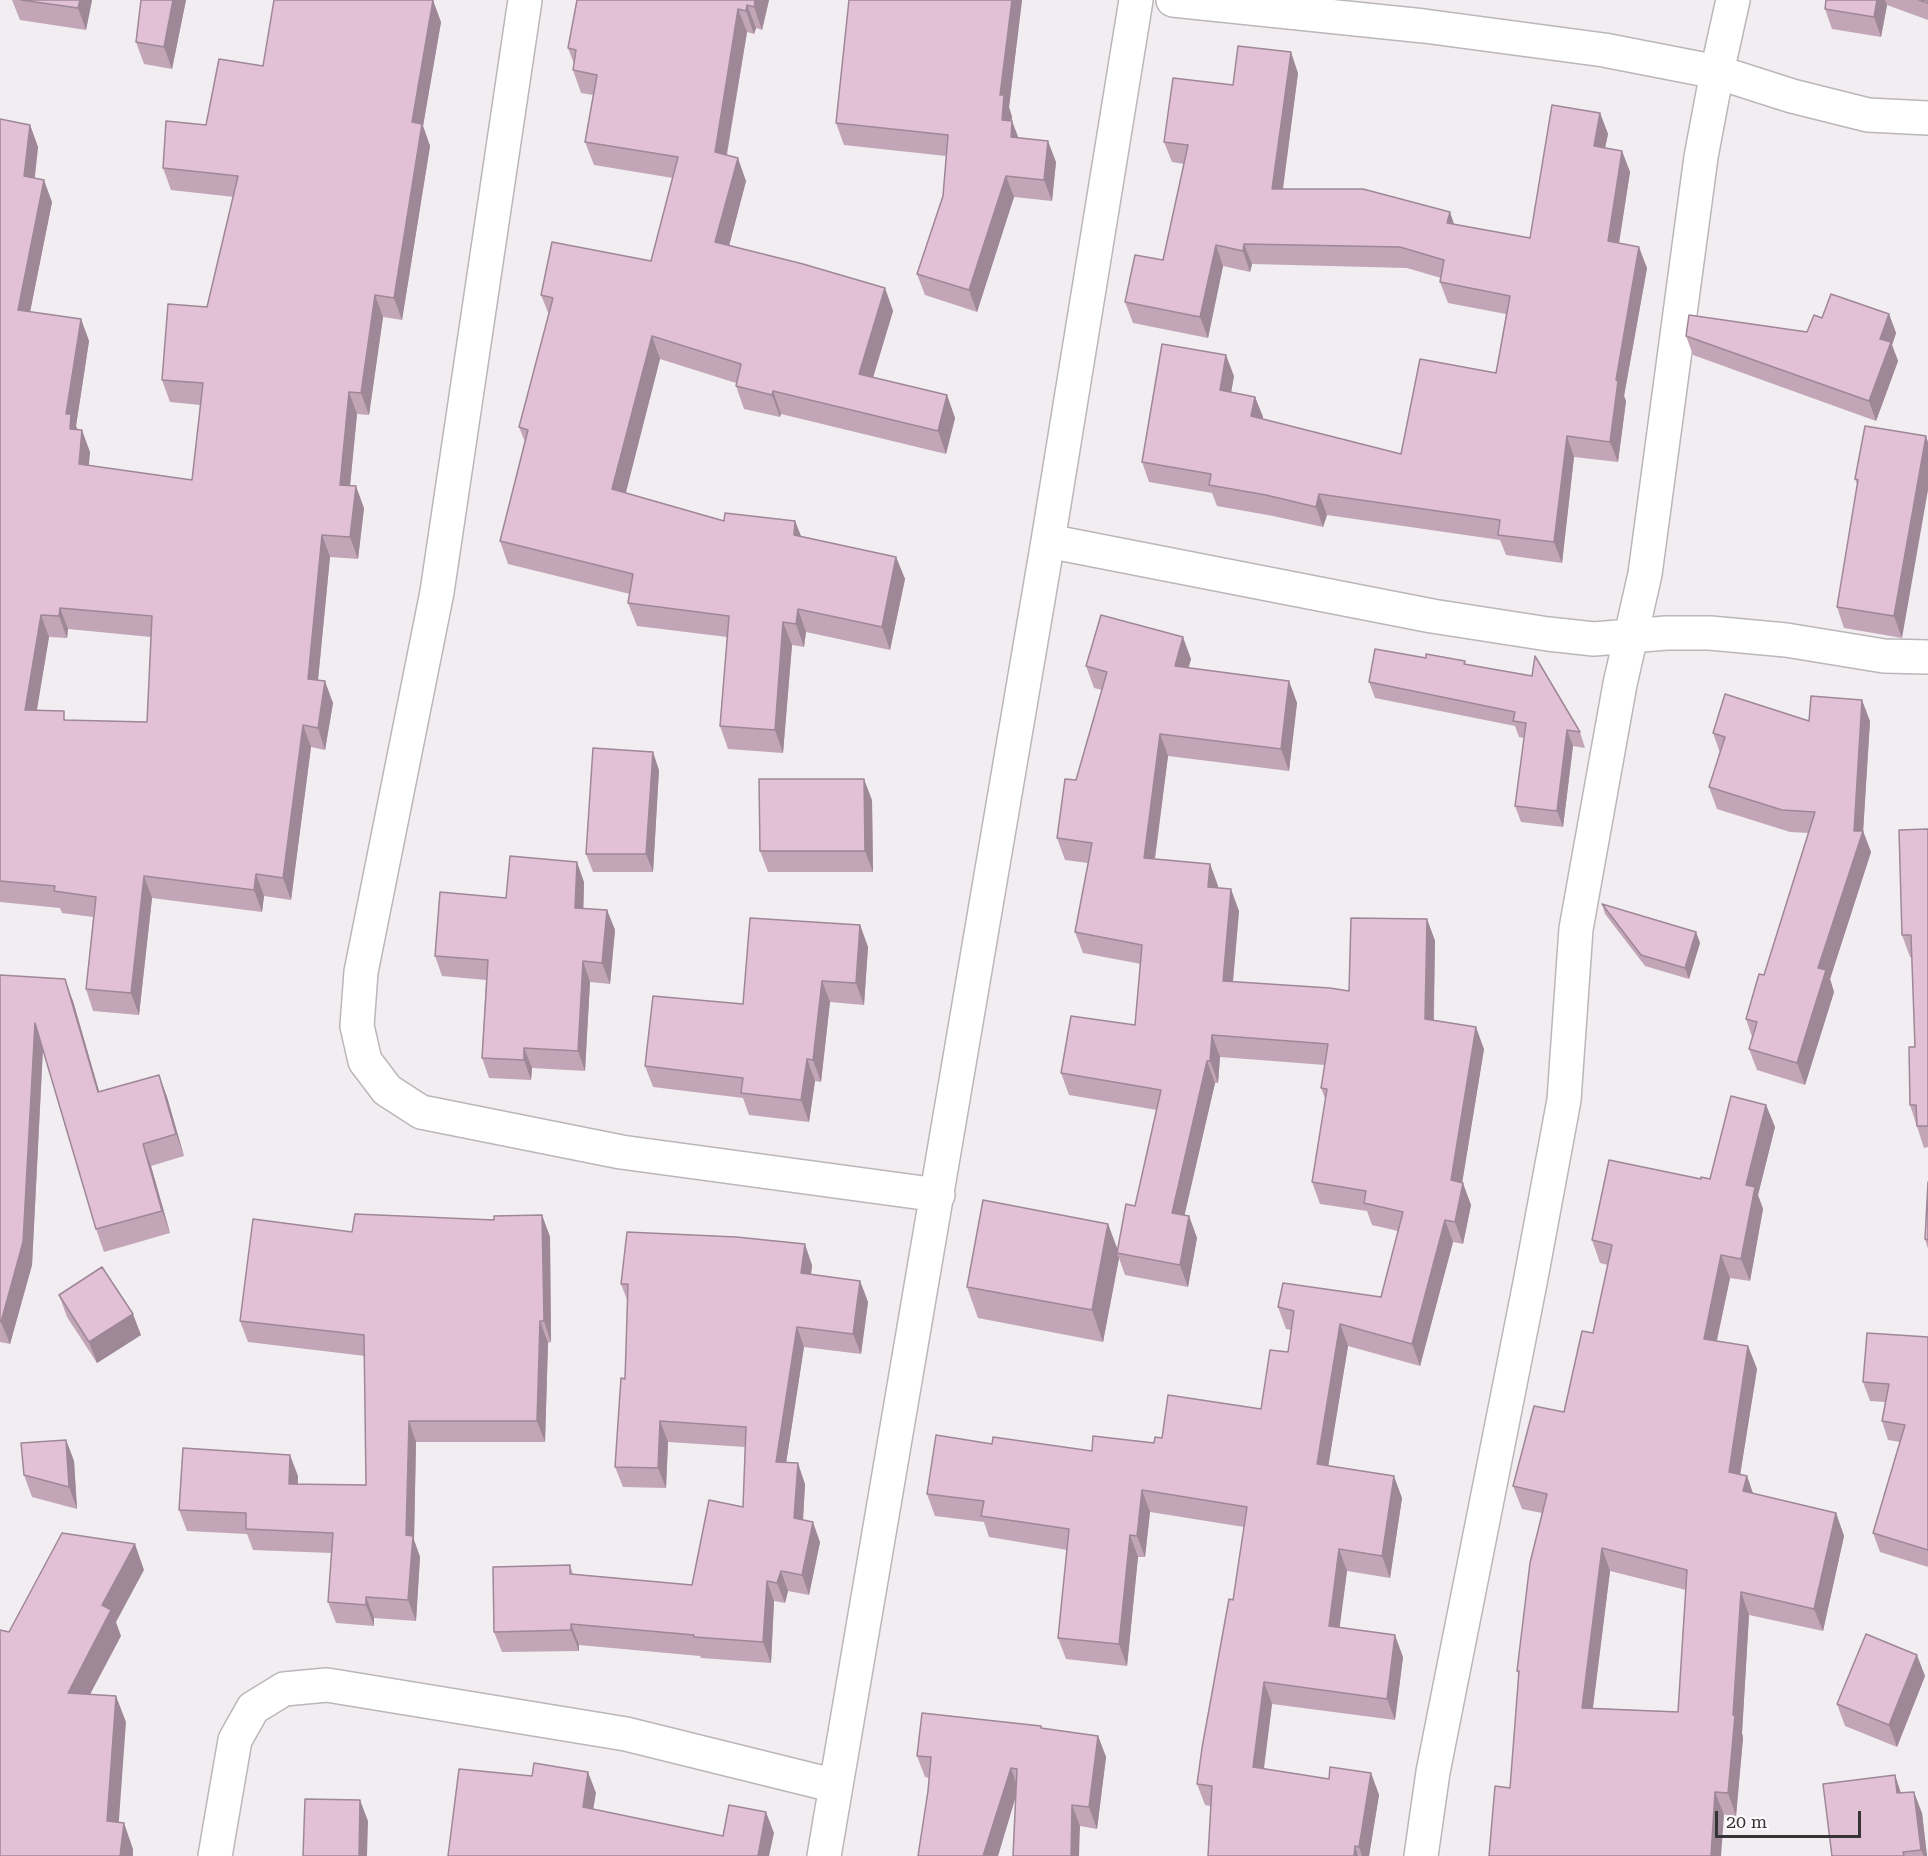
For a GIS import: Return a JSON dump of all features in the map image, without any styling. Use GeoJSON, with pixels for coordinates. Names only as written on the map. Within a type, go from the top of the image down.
{"type":"FeatureCollection","features":[{"type":"Feature","properties":{"kind":"street"},"geometry":{"type":"LineString","coordinates":[[525,0],[437,592],[361,972],[357,1026],[365,1061],[387,1090],[421,1112],[621,1152],[938,1195]]}},
{"type":"Feature","properties":{"kind":"street"},"geometry":{"type":"LineString","coordinates":[[824,1856],[1048,541],[1136,0]]}},
{"type":"Feature","properties":{"kind":"street"},"geometry":{"type":"LineString","coordinates":[[1173,0],[1424,26],[1604,50],[1717,72],[1792,96],[1868,115],[1928,118]]}},
{"type":"Feature","properties":{"kind":"street"},"geometry":{"type":"LineString","coordinates":[[1421,1856],[1433,1772],[1528,1295],[1564,1100],[1576,929],[1630,636],[1645,574],[1701,157],[1733,0]]}},
{"type":"Feature","properties":{"kind":"street"},"geometry":{"type":"LineString","coordinates":[[1048,541],[1432,616],[1548,634],[1594,639],[1710,633],[1786,640],[1884,656],[1928,657]]}},
{"type":"Feature","properties":{"kind":"street"},"geometry":{"type":"LineString","coordinates":[[215,1856],[235,1740],[253,1707],[284,1689],[327,1685],[626,1734],[836,1786]]}},
{"type":"Feature","properties":{"kind":"building"},"geometry":{"type":"Polygon","coordinates":[[[21,0],[80,0],[78,8],[21,0]]]}},
{"type":"Feature","properties":{"kind":"building"},"geometry":{"type":"Polygon","coordinates":[[[141,0],[173,0],[164,47],[136,42],[141,0]]]}},
{"type":"Feature","properties":{"kind":"building"},"geometry":{"type":"Polygon","coordinates":[[[274,0],[433,0],[412,122],[422,124],[394,298],[375,295],[361,393],[349,392],[340,485],[356,486],[350,537],[322,535],[308,679],[325,681],[318,728],[303,725],[283,878],[256,874],[254,890],[144,876],[131,993],[86,989],[96,897],[54,891],[55,886],[0,881],[0,119],[30,125],[24,176],[44,180],[18,310],[81,319],[66,414],[71,414],[70,429],[82,430],[79,464],[192,480],[203,383],[162,380],[168,304],[207,307],[238,176],[163,168],[166,121],[206,125],[219,59],[263,66],[274,0]],[[60,608],[59,616],[41,615],[25,710],[64,711],[64,720],[147,722],[152,616],[60,608]]]}},
{"type":"Feature","properties":{"kind":"building"},"geometry":{"type":"Polygon","coordinates":[[[577,0],[755,0],[754,7],[747,5],[746,11],[738,9],[715,152],[738,158],[715,242],[885,288],[859,374],[947,395],[938,431],[773,391],[772,395],[736,386],[741,364],[652,336],[612,489],[724,521],[725,513],[795,521],[794,535],[896,557],[882,627],[798,609],[796,624],[783,622],[775,730],[720,726],[729,616],[628,603],[633,574],[500,541],[528,430],[519,427],[553,298],[541,295],[552,242],[651,261],[678,157],[585,142],[597,75],[573,70],[576,50],[568,48],[577,0]]]}},
{"type":"Feature","properties":{"kind":"building"},"geometry":{"type":"Polygon","coordinates":[[[849,0],[1012,0],[1000,95],[1004,95],[1002,120],[1012,121],[1011,137],[1048,141],[1044,180],[1006,176],[969,290],[917,274],[943,196],[948,135],[836,123],[849,0]]]}},
{"type":"Feature","properties":{"kind":"building"},"geometry":{"type":"Polygon","coordinates":[[[1826,0],[1877,0],[1874,17],[1825,9],[1826,0]]]}},
{"type":"Feature","properties":{"kind":"building"},"geometry":{"type":"Polygon","coordinates":[[[1238,46],[1291,52],[1272,189],[1363,189],[1450,212],[1447,223],[1530,238],[1552,105],[1600,113],[1594,146],[1622,151],[1608,241],[1639,247],[1616,380],[1618,381],[1610,442],[1567,436],[1554,542],[1498,535],[1500,520],[1319,494],[1316,507],[1209,485],[1211,474],[1142,462],[1162,344],[1226,355],[1220,390],[1255,397],[1251,416],[1401,454],[1420,359],[1496,373],[1510,296],[1440,282],[1444,260],[1400,247],[1244,244],[1243,251],[1216,245],[1200,317],[1125,302],[1135,255],[1163,260],[1188,145],[1164,142],[1173,78],[1233,85],[1238,46]]]}},
{"type":"Feature","properties":{"kind":"building"},"geometry":{"type":"Polygon","coordinates":[[[1831,294],[1889,314],[1880,339],[1891,342],[1869,401],[1686,336],[1689,315],[1807,332],[1814,315],[1822,318],[1831,294]]]}},
{"type":"Feature","properties":{"kind":"building"},"geometry":{"type":"Polygon","coordinates":[[[1865,426],[1926,436],[1894,616],[1837,607],[1865,426]]]}},
{"type":"Feature","properties":{"kind":"building"},"geometry":{"type":"Polygon","coordinates":[[[1101,615],[1183,637],[1175,666],[1289,681],[1281,749],[1160,734],[1144,858],[1210,864],[1208,887],[1231,889],[1223,981],[1349,991],[1351,918],[1427,919],[1425,1019],[1476,1027],[1451,1180],[1463,1183],[1455,1222],[1445,1220],[1412,1344],[1340,1324],[1317,1464],[1394,1476],[1382,1556],[1339,1549],[1329,1626],[1395,1635],[1387,1699],[1264,1682],[1253,1767],[1329,1779],[1330,1767],[1371,1773],[1359,1847],[1355,1846],[1354,1856],[1208,1856],[1212,1786],[1197,1784],[1229,1599],[1233,1600],[1247,1507],[1142,1490],[1137,1536],[1130,1535],[1119,1644],[1058,1638],[1069,1529],[981,1516],[984,1501],[927,1494],[936,1435],[992,1444],[993,1437],[1092,1451],[1093,1436],[1154,1443],[1155,1437],[1162,1438],[1168,1395],[1261,1409],[1270,1350],[1288,1352],[1294,1311],[1278,1307],[1283,1283],[1381,1297],[1403,1212],[1364,1203],[1366,1191],[1312,1182],[1327,1089],[1321,1088],[1328,1044],[1212,1035],[1210,1061],[1207,1061],[1172,1213],[1189,1216],[1180,1265],[1117,1253],[1126,1204],[1135,1206],[1161,1090],[1061,1073],[1071,1016],[1135,1025],[1142,945],[1075,932],[1092,843],[1057,838],[1065,779],[1076,780],[1107,672],[1086,666],[1101,615]]]}},
{"type":"Feature","properties":{"kind":"building"},"geometry":{"type":"Polygon","coordinates":[[[1375,649],[1426,658],[1426,654],[1465,661],[1464,664],[1532,676],[1535,656],[1580,732],[1567,730],[1557,811],[1515,806],[1526,723],[1513,721],[1515,712],[1369,682],[1375,649]]]}},
{"type":"Feature","properties":{"kind":"building"},"geometry":{"type":"Polygon","coordinates":[[[1725,694],[1809,721],[1811,696],[1862,700],[1854,831],[1863,831],[1818,968],[1826,970],[1797,1063],[1749,1049],[1757,1022],[1746,1019],[1759,974],[1764,975],[1815,812],[1782,810],[1709,787],[1725,737],[1713,733],[1725,694]]]}},
{"type":"Feature","properties":{"kind":"building"},"geometry":{"type":"Polygon","coordinates":[[[593,748],[653,752],[646,854],[586,854],[593,748]]]}},
{"type":"Feature","properties":{"kind":"building"},"geometry":{"type":"Polygon","coordinates":[[[759,779],[864,779],[865,851],[760,851],[759,779]]]}},
{"type":"Feature","properties":{"kind":"building"},"geometry":{"type":"Polygon","coordinates":[[[1928,829],[1928,1126],[1917,1126],[1916,1105],[1910,1105],[1909,1047],[1915,1047],[1911,935],[1902,935],[1899,830],[1928,829]]]}},
{"type":"Feature","properties":{"kind":"building"},"geometry":{"type":"Polygon","coordinates":[[[510,856],[577,862],[575,908],[607,910],[602,963],[583,961],[578,1051],[524,1048],[524,1060],[482,1058],[488,960],[435,956],[440,892],[506,898],[510,856]]]}},
{"type":"Feature","properties":{"kind":"building"},"geometry":{"type":"Polygon","coordinates":[[[1602,904],[1696,932],[1685,968],[1641,955],[1602,904]]]}},
{"type":"Feature","properties":{"kind":"building"},"geometry":{"type":"Polygon","coordinates":[[[750,918],[860,925],[856,983],[822,981],[813,1060],[807,1059],[801,1100],[741,1093],[743,1078],[645,1066],[653,996],[743,1004],[750,918]]]}},
{"type":"Feature","properties":{"kind":"building"},"geometry":{"type":"Polygon","coordinates":[[[0,975],[65,979],[98,1092],[159,1075],[176,1134],[143,1144],[162,1211],[96,1229],[35,1023],[23,1242],[1,1322],[0,1321],[0,975]]]}},
{"type":"Feature","properties":{"kind":"building"},"geometry":{"type":"Polygon","coordinates":[[[1731,1096],[1766,1105],[1746,1185],[1755,1187],[1741,1259],[1721,1255],[1704,1339],[1748,1346],[1729,1472],[1747,1476],[1743,1491],[1836,1513],[1814,1609],[1741,1592],[1733,1715],[1735,1715],[1728,1793],[1715,1792],[1711,1856],[1489,1856],[1495,1786],[1510,1788],[1519,1671],[1517,1671],[1530,1563],[1547,1494],[1513,1486],[1534,1406],[1564,1412],[1582,1331],[1593,1333],[1612,1245],[1592,1240],[1609,1160],[1710,1179],[1731,1096]],[[1602,1548],[1582,1708],[1678,1712],[1687,1570],[1602,1548]]]}},
{"type":"Feature","properties":{"kind":"building"},"geometry":{"type":"Polygon","coordinates":[[[1928,1182],[1928,1240],[1925,1239],[1928,1182]]]}},
{"type":"Feature","properties":{"kind":"building"},"geometry":{"type":"Polygon","coordinates":[[[983,1200],[1108,1224],[1092,1310],[967,1287],[983,1200]]]}},
{"type":"Feature","properties":{"kind":"building"},"geometry":{"type":"Polygon","coordinates":[[[355,1214],[494,1220],[494,1216],[542,1215],[544,1321],[540,1321],[537,1421],[409,1421],[406,1535],[413,1536],[408,1600],[366,1597],[366,1605],[328,1602],[333,1533],[246,1529],[246,1513],[179,1510],[183,1448],[290,1455],[289,1484],[366,1485],[364,1335],[240,1321],[253,1219],[352,1232],[355,1214]]]}},
{"type":"Feature","properties":{"kind":"building"},"geometry":{"type":"Polygon","coordinates":[[[627,1232],[736,1237],[805,1244],[801,1273],[860,1281],[853,1334],[797,1327],[776,1462],[798,1463],[794,1518],[813,1522],[802,1575],[781,1571],[777,1583],[767,1581],[763,1642],[571,1624],[571,1630],[494,1632],[493,1567],[570,1565],[570,1574],[692,1585],[709,1500],[743,1507],[746,1427],[660,1421],[658,1468],[615,1467],[621,1378],[625,1379],[628,1284],[621,1284],[627,1232]]]}},
{"type":"Feature","properties":{"kind":"building"},"geometry":{"type":"Polygon","coordinates":[[[102,1267],[133,1314],[89,1342],[59,1295],[102,1267]]]}},
{"type":"Feature","properties":{"kind":"building"},"geometry":{"type":"Polygon","coordinates":[[[1867,1333],[1928,1337],[1928,1550],[1873,1533],[1905,1425],[1882,1421],[1889,1384],[1863,1382],[1867,1333]]]}},
{"type":"Feature","properties":{"kind":"building"},"geometry":{"type":"Polygon","coordinates":[[[66,1440],[69,1487],[24,1475],[21,1443],[66,1440]]]}},
{"type":"Feature","properties":{"kind":"building"},"geometry":{"type":"Polygon","coordinates":[[[62,1533],[135,1544],[102,1605],[111,1610],[68,1693],[116,1696],[107,1821],[124,1823],[120,1856],[0,1856],[0,1630],[9,1632],[62,1533]]]}},
{"type":"Feature","properties":{"kind":"building"},"geometry":{"type":"Polygon","coordinates":[[[1866,1634],[1917,1655],[1889,1725],[1837,1704],[1866,1634]]]}},
{"type":"Feature","properties":{"kind":"building"},"geometry":{"type":"Polygon","coordinates":[[[922,1713],[1041,1726],[1041,1728],[1098,1736],[1089,1807],[1072,1805],[1071,1856],[1013,1856],[1017,1769],[1011,1768],[983,1856],[918,1856],[931,1757],[917,1756],[922,1713]]]}},
{"type":"Feature","properties":{"kind":"building"},"geometry":{"type":"Polygon","coordinates":[[[534,1763],[588,1772],[583,1807],[723,1836],[729,1805],[766,1812],[758,1856],[448,1856],[459,1769],[532,1776],[534,1763]]]}},
{"type":"Feature","properties":{"kind":"building"},"geometry":{"type":"Polygon","coordinates":[[[1895,1775],[1897,1793],[1914,1792],[1921,1850],[1903,1852],[1904,1856],[1832,1856],[1823,1784],[1895,1775]]]}},
{"type":"Feature","properties":{"kind":"building"},"geometry":{"type":"Polygon","coordinates":[[[305,1799],[360,1800],[359,1856],[303,1856],[305,1799]]]}}]}
